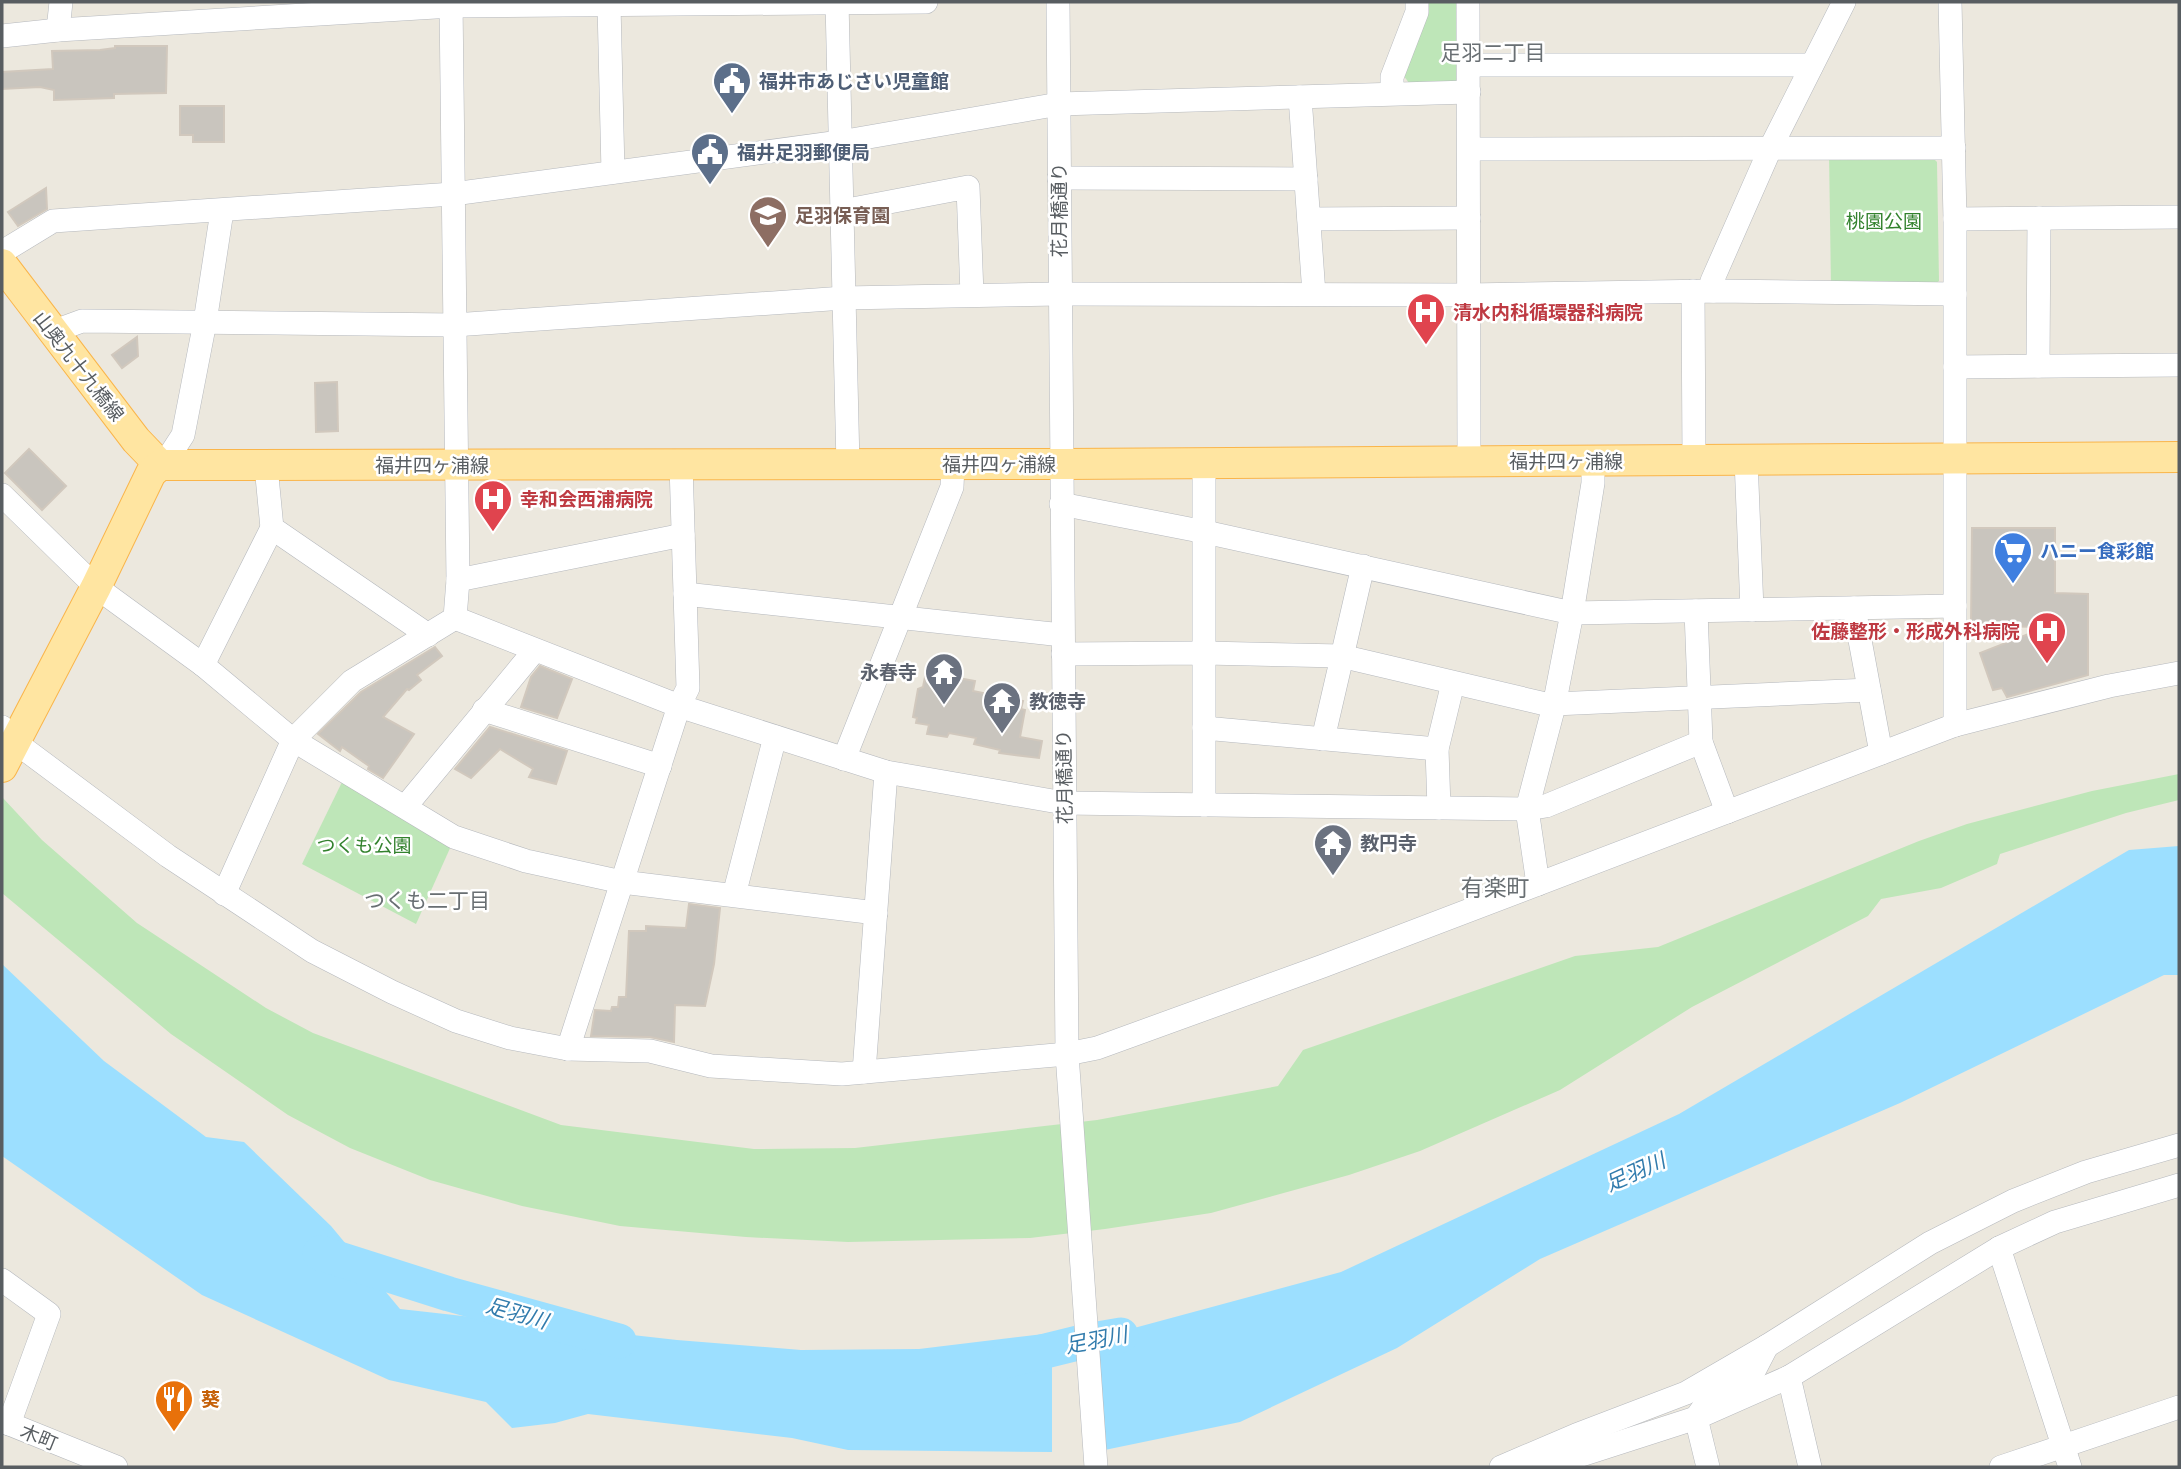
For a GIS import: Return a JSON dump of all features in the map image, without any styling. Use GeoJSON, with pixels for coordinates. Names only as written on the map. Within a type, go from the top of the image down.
{"type":"FeatureCollection","features":[{"type":"Feature","properties":{"kind":"main road","name":"山奥九十九橋線"},"geometry":{"type":"LineString","coordinates":[[2,264],[141,447],[160,465]]}},
{"type":"Feature","properties":{"kind":"main road","name":"福井四ヶ浦線"},"geometry":{"type":"LineString","coordinates":[[160,465],[848,465],[2179,457]]}},
{"type":"Feature","properties":{"kind":"main road"},"geometry":{"type":"LineString","coordinates":[[7,748],[96,587],[151,473],[160,465]]}},
{"type":"Feature","properties":{"kind":"street"},"geometry":{"type":"LineString","coordinates":[[58,30],[61,2]]}},
{"type":"Feature","properties":{"kind":"street"},"geometry":{"type":"LineString","coordinates":[[2,36],[452,4],[926,2]]}},
{"type":"Feature","properties":{"kind":"street","name":"花月橋通り"},"geometry":{"type":"LineString","coordinates":[[1058,2],[1067,1062],[1096,1467]]}},
{"type":"Feature","properties":{"kind":"street"},"geometry":{"type":"LineString","coordinates":[[1392,93],[1392,77],[1417,12],[1417,2]]}},
{"type":"Feature","properties":{"kind":"street"},"geometry":{"type":"LineString","coordinates":[[1468,2],[1469,461]]}},
{"type":"Feature","properties":{"kind":"street"},"geometry":{"type":"LineString","coordinates":[[1694,459],[1703,291],[1712,281],[1771,147],[1844,2]]}},
{"type":"Feature","properties":{"kind":"street"},"geometry":{"type":"LineString","coordinates":[[1950,2],[1955,219],[1955,725]]}},
{"type":"Feature","properties":{"kind":"street"},"geometry":{"type":"LineString","coordinates":[[837,3],[848,465]]}},
{"type":"Feature","properties":{"kind":"street"},"geometry":{"type":"LineString","coordinates":[[452,4],[456,618]]}},
{"type":"Feature","properties":{"kind":"street"},"geometry":{"type":"LineString","coordinates":[[609,5],[613,172]]}},
{"type":"Feature","properties":{"kind":"street"},"geometry":{"type":"LineString","coordinates":[[1469,65],[1811,67]]}},
{"type":"Feature","properties":{"kind":"street"},"geometry":{"type":"LineString","coordinates":[[2,251],[53,221],[453,194],[840,142],[1059,104],[1469,92]]}},
{"type":"Feature","properties":{"kind":"street"},"geometry":{"type":"LineString","coordinates":[[1300,96],[1314,294]]}},
{"type":"Feature","properties":{"kind":"street"},"geometry":{"type":"LineString","coordinates":[[1469,149],[1954,148]]}},
{"type":"Feature","properties":{"kind":"street"},"geometry":{"type":"LineString","coordinates":[[1059,178],[1306,179]]}},
{"type":"Feature","properties":{"kind":"street"},"geometry":{"type":"LineString","coordinates":[[842,211],[968,187],[972,296]]}},
{"type":"Feature","properties":{"kind":"street"},"geometry":{"type":"LineString","coordinates":[[160,465],[183,435],[205,322],[222,211]]}},
{"type":"Feature","properties":{"kind":"street"},"geometry":{"type":"LineString","coordinates":[[1955,219],[2179,217]]}},
{"type":"Feature","properties":{"kind":"street"},"geometry":{"type":"LineString","coordinates":[[1309,219],[1469,218]]}},
{"type":"Feature","properties":{"kind":"street"},"geometry":{"type":"LineString","coordinates":[[2038,366],[2039,218]]}},
{"type":"Feature","properties":{"kind":"street"},"geometry":{"type":"LineString","coordinates":[[52,332],[82,321],[454,325],[844,298],[1059,294],[1469,295],[1703,291],[1955,294]]}},
{"type":"Feature","properties":{"kind":"street"},"geometry":{"type":"LineString","coordinates":[[1955,367],[2179,365]]}},
{"type":"Feature","properties":{"kind":"street"},"geometry":{"type":"LineString","coordinates":[[1746,459],[1752,610]]}},
{"type":"Feature","properties":{"kind":"street"},"geometry":{"type":"LineString","coordinates":[[1538,884],[1527,809],[1554,705],[1572,613],[1593,483],[1593,461]]}},
{"type":"Feature","properties":{"kind":"street"},"geometry":{"type":"LineString","coordinates":[[1204,462],[1204,805]]}},
{"type":"Feature","properties":{"kind":"street"},"geometry":{"type":"LineString","coordinates":[[844,758],[952,487],[953,464]]}},
{"type":"Feature","properties":{"kind":"street"},"geometry":{"type":"LineString","coordinates":[[568,1049],[679,706],[688,688],[681,465]]}},
{"type":"Feature","properties":{"kind":"street"},"geometry":{"type":"LineString","coordinates":[[203,665],[272,528],[266,466]]}},
{"type":"Feature","properties":{"kind":"street"},"geometry":{"type":"LineString","coordinates":[[2,495],[96,587],[203,665],[293,740],[454,837],[526,861],[622,881],[876,913]]}},
{"type":"Feature","properties":{"kind":"street"},"geometry":{"type":"LineString","coordinates":[[1061,504],[1205,532],[1572,613],[1955,606]]}},
{"type":"Feature","properties":{"kind":"street"},"geometry":{"type":"LineString","coordinates":[[272,528],[428,635]]}},
{"type":"Feature","properties":{"kind":"street"},"geometry":{"type":"LineString","coordinates":[[457,580],[683,534]]}},
{"type":"Feature","properties":{"kind":"street"},"geometry":{"type":"LineString","coordinates":[[1323,739],[1363,566]]}},
{"type":"Feature","properties":{"kind":"street"},"geometry":{"type":"LineString","coordinates":[[685,594],[899,617],[1063,644],[1205,653],[1341,656],[1554,705],[1870,690]]}},
{"type":"Feature","properties":{"kind":"street"},"geometry":{"type":"LineString","coordinates":[[1854,608],[1881,753]]}},
{"type":"Feature","properties":{"kind":"street"},"geometry":{"type":"LineString","coordinates":[[1696,611],[1701,743],[1727,812]]}},
{"type":"Feature","properties":{"kind":"street"},"geometry":{"type":"LineString","coordinates":[[224,894],[293,740],[352,681],[456,618]]}},
{"type":"Feature","properties":{"kind":"street"},"geometry":{"type":"LineString","coordinates":[[456,618],[679,706],[886,772],[1064,803],[1527,809],[1546,806],[1701,743]]}},
{"type":"Feature","properties":{"kind":"street"},"geometry":{"type":"LineString","coordinates":[[405,807],[535,650]]}},
{"type":"Feature","properties":{"kind":"street"},"geometry":{"type":"LineString","coordinates":[[7,748],[312,951],[456,1021],[510,1038],[568,1049],[650,1051],[711,1066],[842,1074],[1067,1062],[1110,1043],[1955,725],[2109,686],[2179,673]]}},
{"type":"Feature","properties":{"kind":"street"},"geometry":{"type":"LineString","coordinates":[[1439,808],[1437,749],[1453,682]]}},
{"type":"Feature","properties":{"kind":"street"},"geometry":{"type":"LineString","coordinates":[[484,710],[660,766]]}},
{"type":"Feature","properties":{"kind":"street"},"geometry":{"type":"LineString","coordinates":[[1205,728],[1437,749]]}},
{"type":"Feature","properties":{"kind":"street"},"geometry":{"type":"LineString","coordinates":[[734,895],[775,737]]}},
{"type":"Feature","properties":{"kind":"street"},"geometry":{"type":"LineString","coordinates":[[864,1072],[886,772]]}},
{"type":"Feature","properties":{"kind":"street"},"geometry":{"type":"LineString","coordinates":[[1501,1467],[1686,1393],[1767,1346],[1930,1243],[2012,1201],[2087,1172],[2179,1145]]}},
{"type":"Feature","properties":{"kind":"street"},"geometry":{"type":"LineString","coordinates":[[1544,1467],[1696,1418],[1789,1377],[1998,1248],[2055,1222],[2179,1185]]}},
{"type":"Feature","properties":{"kind":"street"},"geometry":{"type":"LineString","coordinates":[[1998,1248],[2067,1457]]}},
{"type":"Feature","properties":{"kind":"street"},"geometry":{"type":"LineString","coordinates":[[2,1280],[49,1314],[5,1423]]}},
{"type":"Feature","properties":{"kind":"street"},"geometry":{"type":"LineString","coordinates":[[1708,1467],[1696,1418],[1708,1401],[1754,1373],[1767,1346]]}},
{"type":"Feature","properties":{"kind":"street"},"geometry":{"type":"LineString","coordinates":[[1789,1377],[1810,1467]]}},
{"type":"Feature","properties":{"kind":"street"},"geometry":{"type":"LineString","coordinates":[[2001,1467],[2067,1457],[2179,1407]]}},
{"type":"Feature","properties":{"kind":"street","name":"木町"},"geometry":{"type":"LineString","coordinates":[[5,1423],[116,1467]]}},
{"type":"Feature","properties":{"kind":"green space"},"geometry":{"type":"Polygon","coordinates":[[[1424,2],[1455,2],[1462,13],[1464,86],[1412,87],[1398,68],[1424,2]]]}},
{"type":"Feature","properties":{"kind":"green space","name":"桃園公園"},"geometry":{"type":"Polygon","coordinates":[[[1829,153],[1929,154],[1937,162],[1939,281],[1933,285],[1831,287],[1829,153]]]}},
{"type":"Feature","properties":{"kind":"green space"},"geometry":{"type":"Polygon","coordinates":[[[2179,774],[2179,800],[2126,813],[2000,854],[1997,864],[1941,888],[1881,899],[1868,916],[1692,1007],[1560,1090],[1420,1151],[1349,1175],[1211,1213],[1030,1238],[848,1242],[746,1237],[620,1226],[522,1206],[430,1180],[350,1148],[288,1115],[171,1034],[2,893],[2,797],[42,840],[137,923],[266,1008],[313,1033],[561,1125],[754,1149],[855,1148],[1097,1120],[1278,1086],[1303,1050],[1575,956],[1658,947],[1967,824],[2092,791],[2179,774]]]}},
{"type":"Feature","properties":{"kind":"green space","name":"つくも公園"},"geometry":{"type":"Polygon","coordinates":[[[344,778],[451,846],[416,924],[302,864],[344,778]]]}},
{"type":"Feature","properties":{"kind":"water"},"geometry":{"type":"Polygon","coordinates":[[[2179,846],[2179,975],[2164,975],[1900,1103],[1540,1259],[1397,1348],[1240,1422],[1095,1452],[1086,1341],[1341,1272],[1679,1114],[2129,850],[2179,846]]]}},
{"type":"Feature","properties":{"kind":"water"},"geometry":{"type":"Polygon","coordinates":[[[2,964],[104,1061],[206,1137],[244,1142],[331,1226],[400,1309],[677,1340],[801,1350],[919,1349],[1052,1333],[1052,1452],[848,1450],[792,1438],[588,1414],[555,1423],[512,1428],[486,1402],[389,1380],[202,1295],[2,1156],[2,964]]]}},
{"type":"Feature","properties":{"kind":"building"},"geometry":{"type":"Polygon","coordinates":[[[115,46],[167,46],[166,93],[114,94],[114,98],[54,100],[54,90],[40,87],[2,89],[2,72],[53,69],[52,51],[100,50],[115,46]]]}},
{"type":"Feature","properties":{"kind":"building"},"geometry":{"type":"Polygon","coordinates":[[[180,106],[224,106],[224,142],[193,142],[193,135],[180,135],[180,106]]]}},
{"type":"Feature","properties":{"kind":"building"},"geometry":{"type":"Polygon","coordinates":[[[46,188],[47,209],[18,226],[8,212],[46,188]]]}},
{"type":"Feature","properties":{"kind":"building"},"geometry":{"type":"Polygon","coordinates":[[[137,337],[138,356],[122,368],[112,355],[137,337]]]}},
{"type":"Feature","properties":{"kind":"building"},"geometry":{"type":"Polygon","coordinates":[[[337,382],[338,431],[316,432],[315,383],[337,382]]]}},
{"type":"Feature","properties":{"kind":"building"},"geometry":{"type":"Polygon","coordinates":[[[29,449],[66,486],[42,510],[5,473],[29,449]]]}},
{"type":"Feature","properties":{"kind":"building"},"geometry":{"type":"Polygon","coordinates":[[[1972,528],[2055,528],[2055,593],[2088,594],[2088,675],[2007,697],[2002,688],[1993,690],[1980,653],[2046,627],[1971,626],[1972,528]]]}},
{"type":"Feature","properties":{"kind":"building"},"geometry":{"type":"Polygon","coordinates":[[[435,647],[442,656],[417,675],[421,680],[407,689],[383,717],[414,734],[383,778],[342,747],[340,751],[318,734],[361,692],[435,647]]]}},
{"type":"Feature","properties":{"kind":"building"},"geometry":{"type":"Polygon","coordinates":[[[540,666],[572,679],[557,718],[521,707],[531,677],[540,666]]]}},
{"type":"Feature","properties":{"kind":"building"},"geometry":{"type":"Polygon","coordinates":[[[926,672],[975,681],[973,691],[1023,701],[1021,709],[1025,710],[1020,737],[1042,741],[1039,758],[999,753],[1000,750],[974,744],[976,738],[949,733],[947,737],[927,734],[929,725],[916,723],[917,718],[913,717],[918,689],[923,687],[926,672]]]}},
{"type":"Feature","properties":{"kind":"building"},"geometry":{"type":"Polygon","coordinates":[[[490,727],[567,751],[556,784],[529,777],[533,769],[500,749],[471,778],[455,769],[490,727]]]}},
{"type":"Feature","properties":{"kind":"building"},"geometry":{"type":"Polygon","coordinates":[[[689,904],[720,908],[714,964],[705,1006],[675,1005],[674,1042],[650,1037],[591,1036],[595,1010],[611,1011],[612,1007],[618,1007],[619,997],[626,997],[629,931],[646,931],[646,926],[686,928],[689,904]]]}},
{"type":"Feature","properties":{"kind":"waterway","name":"足羽川"},"geometry":{"type":"LineString","coordinates":[[320,1253],[449,1294],[619,1341]]}},
{"type":"Feature","properties":{"kind":"waterway","name":"足羽川"},"geometry":{"type":"LineString","coordinates":[[1005,1361],[1121,1335]]}},
{"type":"Feature","properties":{"kind":"place","name":"福井市あじさい児童館"},"geometry":{"type":"Point","coordinates":[732,115]}},
{"type":"Feature","properties":{"kind":"place","name":"福井足羽郵便局"},"geometry":{"type":"Point","coordinates":[710,186]}},
{"type":"Feature","properties":{"kind":"place","name":"足羽保育園"},"geometry":{"type":"Point","coordinates":[768,249]}},
{"type":"Feature","properties":{"kind":"place","name":"清水内科循環器科病院"},"geometry":{"type":"Point","coordinates":[1426,346]}},
{"type":"Feature","properties":{"kind":"place","name":"幸和会西浦病院"},"geometry":{"type":"Point","coordinates":[493,533]}},
{"type":"Feature","properties":{"kind":"place","name":"ハニー食彩館"},"geometry":{"type":"Point","coordinates":[2013,585]}},
{"type":"Feature","properties":{"kind":"place","name":"佐藤整形・形成外科病院"},"geometry":{"type":"Point","coordinates":[2047,665]}},
{"type":"Feature","properties":{"kind":"place","name":"永春寺"},"geometry":{"type":"Point","coordinates":[944,706]}},
{"type":"Feature","properties":{"kind":"place","name":"教徳寺"},"geometry":{"type":"Point","coordinates":[1002,735]}},
{"type":"Feature","properties":{"kind":"place","name":"教円寺"},"geometry":{"type":"Point","coordinates":[1333,877]}},
{"type":"Feature","properties":{"kind":"place","name":"葵"},"geometry":{"type":"Point","coordinates":[174,1433]}},
{"type":"Feature","properties":{"kind":"district","name":"足羽二丁目"},"geometry":{"type":"Point","coordinates":[1493,52]}},
{"type":"Feature","properties":{"kind":"district","name":"有楽町"},"geometry":{"type":"Point","coordinates":[1495,887]}},
{"type":"Feature","properties":{"kind":"district","name":"つくも二丁目"},"geometry":{"type":"Point","coordinates":[427,900]}}]}
